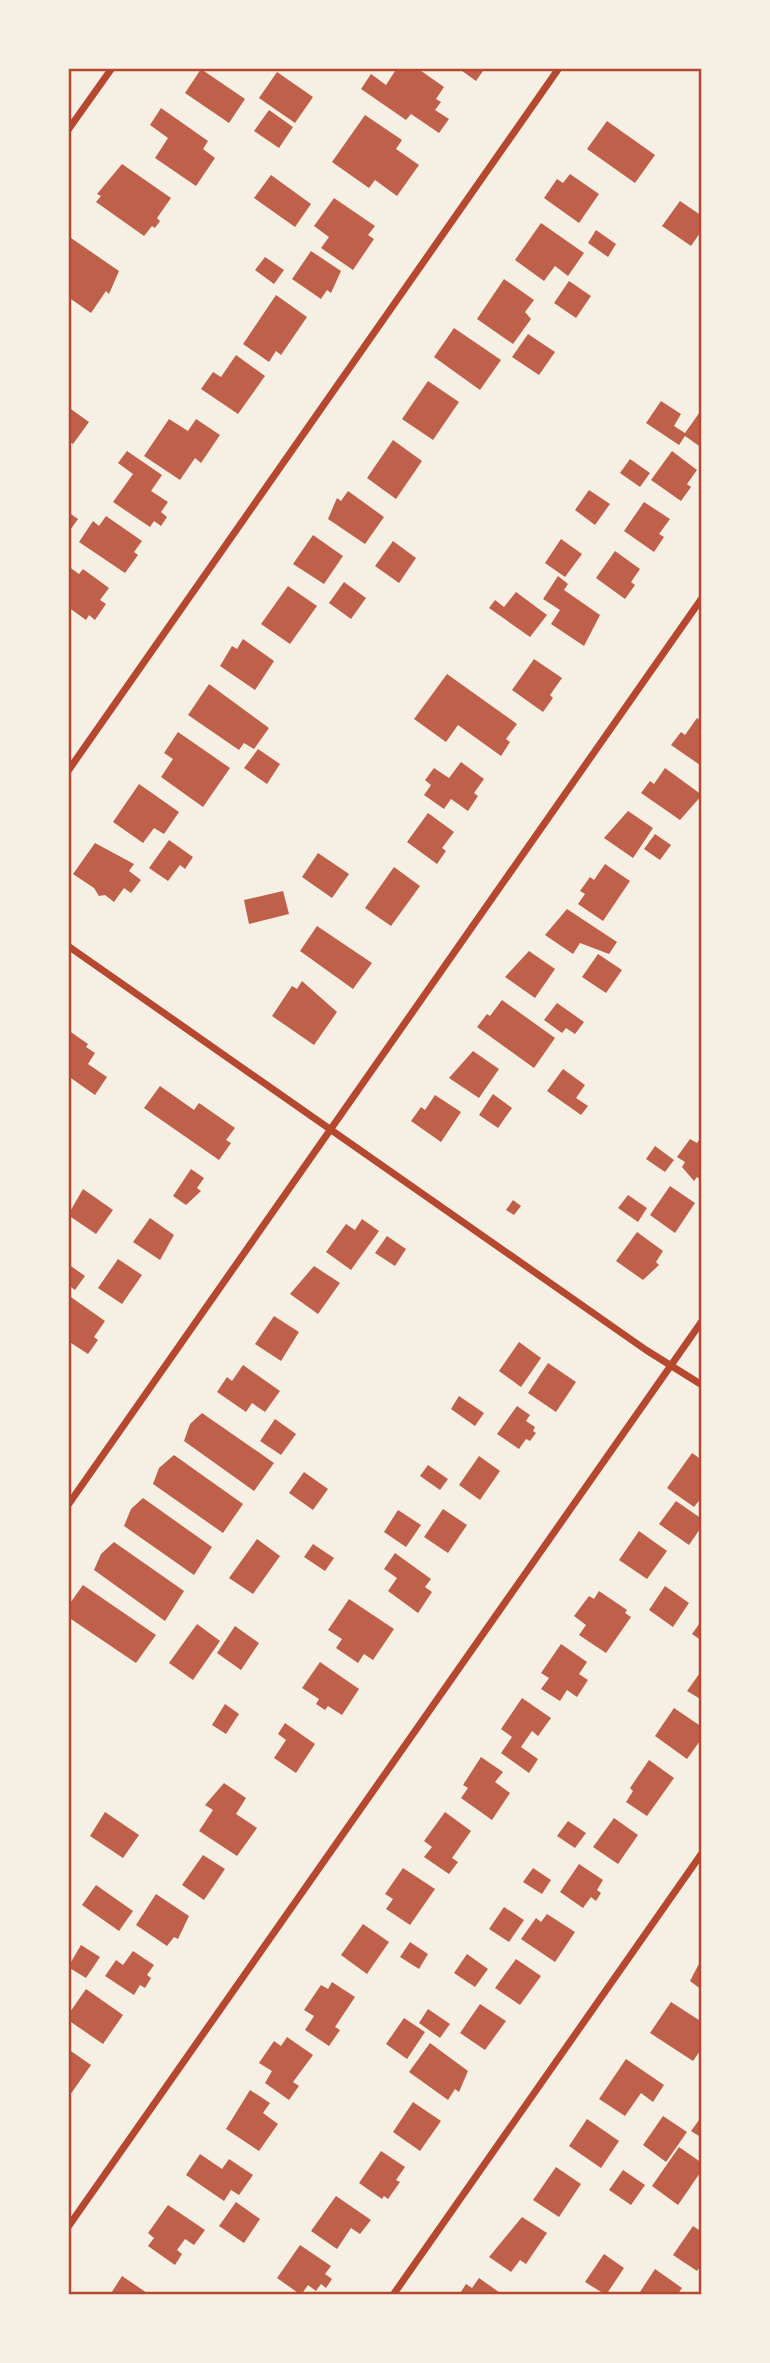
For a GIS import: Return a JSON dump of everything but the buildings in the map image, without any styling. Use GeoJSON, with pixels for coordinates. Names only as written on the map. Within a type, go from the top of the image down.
{"type":"FeatureCollection","features":[{"type":"Feature","properties":{"kind":"street"},"geometry":{"type":"LineString","coordinates":[[68,130],[111,68]]}},
{"type":"Feature","properties":{"kind":"street"},"geometry":{"type":"LineString","coordinates":[[68,771],[559,68]]}},
{"type":"Feature","properties":{"kind":"street"},"geometry":{"type":"LineString","coordinates":[[68,1505],[702,598]]}},
{"type":"Feature","properties":{"kind":"street"},"geometry":{"type":"LineString","coordinates":[[68,946],[670,1366],[702,1385]]}},
{"type":"Feature","properties":{"kind":"street"},"geometry":{"type":"LineString","coordinates":[[68,2227],[702,1321]]}},
{"type":"Feature","properties":{"kind":"street"},"geometry":{"type":"LineString","coordinates":[[393,2295],[702,1853]]}}]}
